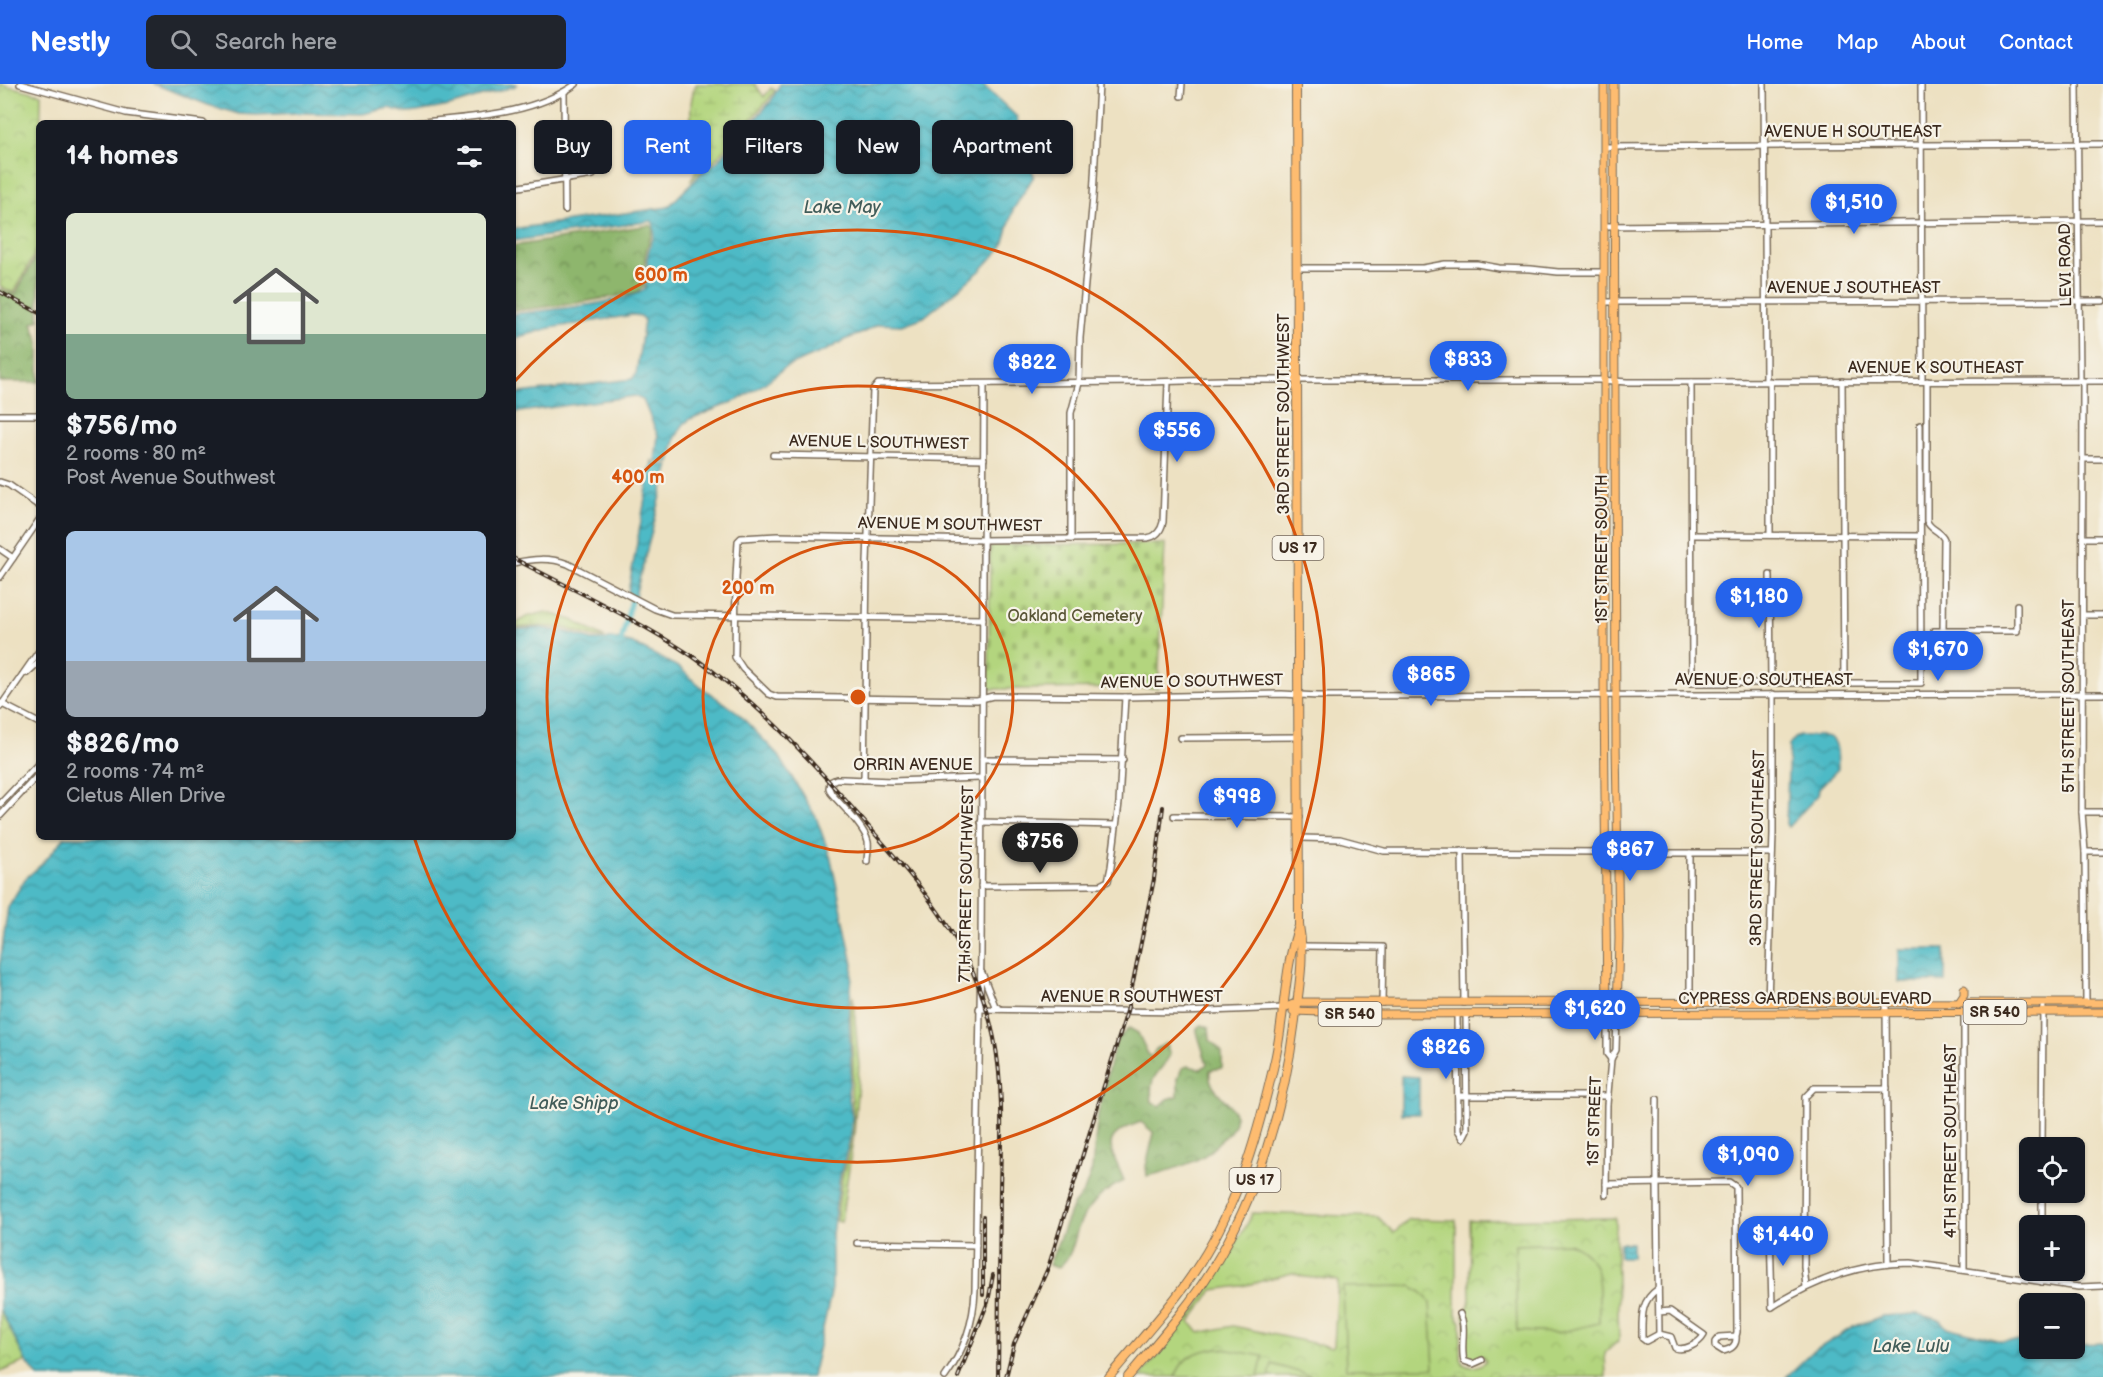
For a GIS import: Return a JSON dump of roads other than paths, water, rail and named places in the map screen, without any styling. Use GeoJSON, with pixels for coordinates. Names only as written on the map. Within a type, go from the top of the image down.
{"type":"FeatureCollection","features":[{"type":"Feature","properties":{"kind":"highway","name":"3RD STREET SOUTHWEST"},"geometry":{"type":"LineString","coordinates":[[1296,84],[1300,695],[1299,925],[1303,946],[1298,1002]]}},
{"type":"Feature","properties":{"kind":"highway","name":"3RD STREET SOUTHWEST"},"geometry":{"type":"LineString","coordinates":[[1284,1008],[1292,946],[1299,925]]}},
{"type":"Feature","properties":{"kind":"highway","name":"US 17"},"geometry":{"type":"LineString","coordinates":[[1128,1377],[1200,1288],[1236,1227],[1255,1181],[1270,1134],[1290,1058],[1298,1002]]}},
{"type":"Feature","properties":{"kind":"highway","name":"US 17"},"geometry":{"type":"LineString","coordinates":[[1109,1377],[1188,1281],[1224,1220],[1258,1128],[1276,1056],[1284,1008]]}},
{"type":"Feature","properties":{"kind":"main road","name":"1ST STREET SOUTH"},"geometry":{"type":"LineString","coordinates":[[1604,84],[1606,1014]]}},
{"type":"Feature","properties":{"kind":"main road","name":"1ST STREET SOUTH"},"geometry":{"type":"LineString","coordinates":[[1614,84],[1617,1014]]}},
{"type":"Feature","properties":{"kind":"main road"},"geometry":{"type":"LineString","coordinates":[[1605,732],[1611,755],[1617,760]]}},
{"type":"Feature","properties":{"kind":"main road"},"geometry":{"type":"LineString","coordinates":[[1927,1012],[1954,1007],[1960,1003],[1964,989]]}},
{"type":"Feature","properties":{"kind":"main road","name":"CYPRESS GARDENS BOULEVARD"},"geometry":{"type":"LineString","coordinates":[[1284,1008],[1298,1002],[2103,1003]]}},
{"type":"Feature","properties":{"kind":"main road"},"geometry":{"type":"LineString","coordinates":[[1693,1013],[1696,1007],[1723,1006],[1728,1003]]}},
{"type":"Feature","properties":{"kind":"main road"},"geometry":{"type":"LineString","coordinates":[[1726,1013],[1768,1003]]}},
{"type":"Feature","properties":{"kind":"main road"},"geometry":{"type":"LineString","coordinates":[[1964,1012],[1996,1003]]}},
{"type":"Feature","properties":{"kind":"main road","name":"CYPRESS GARDENS BOULEVARD"},"geometry":{"type":"LineString","coordinates":[[1284,1008],[1296,1013],[1457,1014],[2103,1012]]}},
{"type":"Feature","properties":{"kind":"street"},"geometry":{"type":"LineString","coordinates":[[20,84],[126,112],[182,120]]}},
{"type":"Feature","properties":{"kind":"street"},"geometry":{"type":"LineString","coordinates":[[435,120],[521,108],[549,100],[576,84]]}},
{"type":"Feature","properties":{"kind":"street"},"geometry":{"type":"LineString","coordinates":[[1071,539],[1071,413],[1079,383],[1080,338],[1093,196],[1099,84]]}},
{"type":"Feature","properties":{"kind":"street"},"geometry":{"type":"LineString","coordinates":[[1181,96],[1182,84]]}},
{"type":"Feature","properties":{"kind":"street"},"geometry":{"type":"LineString","coordinates":[[1764,84],[1765,302],[1770,535]]}},
{"type":"Feature","properties":{"kind":"street"},"geometry":{"type":"LineString","coordinates":[[1921,84],[1922,301],[1927,521],[1930,527],[1940,533],[1944,539],[1943,631]]}},
{"type":"Feature","properties":{"kind":"street"},"geometry":{"type":"LineString","coordinates":[[2077,84],[2078,147]]}},
{"type":"Feature","properties":{"kind":"street"},"geometry":{"type":"LineString","coordinates":[[564,92],[565,210]]}},
{"type":"Feature","properties":{"kind":"street","name":"AVENUE H SOUTHEAST"},"geometry":{"type":"LineString","coordinates":[[1604,147],[1921,145],[2078,147],[2103,144]]}},
{"type":"Feature","properties":{"kind":"street","name":"LEVI ROAD"},"geometry":{"type":"LineString","coordinates":[[2078,147],[2081,381]]}},
{"type":"Feature","properties":{"kind":"street"},"geometry":{"type":"LineString","coordinates":[[516,188],[593,175]]}},
{"type":"Feature","properties":{"kind":"street"},"geometry":{"type":"LineString","coordinates":[[1604,226],[2103,222]]}},
{"type":"Feature","properties":{"kind":"street"},"geometry":{"type":"LineString","coordinates":[[1296,268],[1423,268],[1445,264],[1477,264],[1499,268],[1531,268],[1558,272],[1604,272]]}},
{"type":"Feature","properties":{"kind":"street","name":"AVENUE J SOUTHEAST"},"geometry":{"type":"LineString","coordinates":[[1605,302],[2103,301]]}},
{"type":"Feature","properties":{"kind":"street","name":"AVENUE K SOUTHEAST"},"geometry":{"type":"LineString","coordinates":[[870,458],[874,386],[882,383],[984,384],[1221,380],[2103,381]]}},
{"type":"Feature","properties":{"kind":"street"},"geometry":{"type":"LineString","coordinates":[[1842,381],[1844,684]]}},
{"type":"Feature","properties":{"kind":"street","name":"5TH STREET SOUTHEAST"},"geometry":{"type":"LineString","coordinates":[[2081,381],[2084,459],[2082,812],[2085,852],[2086,1012]]}},
{"type":"Feature","properties":{"kind":"street","name":"AVENUE M SOUTHWEST"},"geometry":{"type":"LineString","coordinates":[[736,616],[738,541],[741,538],[867,537],[983,540],[1147,538],[1158,534],[1163,522],[1168,382]]}},
{"type":"Feature","properties":{"kind":"street"},"geometry":{"type":"LineString","coordinates":[[1691,382],[1692,683],[1921,683],[1920,425]]}},
{"type":"Feature","properties":{"kind":"street","name":"7TH STREET SOUTHWEST"},"geometry":{"type":"LineString","coordinates":[[945,1377],[961,1350],[972,1321],[975,1301],[981,886],[984,384]]}},
{"type":"Feature","properties":{"kind":"street"},"geometry":{"type":"LineString","coordinates":[[0,415],[36,415]]}},
{"type":"Feature","properties":{"kind":"street","name":"AVENUE L SOUTHWEST"},"geometry":{"type":"LineString","coordinates":[[773,455],[984,459]]}},
{"type":"Feature","properties":{"kind":"street"},"geometry":{"type":"LineString","coordinates":[[864,780],[870,458]]}},
{"type":"Feature","properties":{"kind":"street"},"geometry":{"type":"LineString","coordinates":[[2084,459],[2103,459]]}},
{"type":"Feature","properties":{"kind":"street"},"geometry":{"type":"LineString","coordinates":[[0,482],[9,485],[36,504]]}},
{"type":"Feature","properties":{"kind":"street"},"geometry":{"type":"LineString","coordinates":[[0,577],[36,524]]}},
{"type":"Feature","properties":{"kind":"street"},"geometry":{"type":"LineString","coordinates":[[1692,535],[1920,536]]}},
{"type":"Feature","properties":{"kind":"street"},"geometry":{"type":"LineString","coordinates":[[2083,538],[2103,538]]}},
{"type":"Feature","properties":{"kind":"street"},"geometry":{"type":"LineString","coordinates":[[0,549],[13,558]]}},
{"type":"Feature","properties":{"kind":"street"},"geometry":{"type":"LineString","coordinates":[[516,563],[543,558],[568,564],[660,612],[672,615],[983,619]]}},
{"type":"Feature","properties":{"kind":"street"},"geometry":{"type":"LineString","coordinates":[[1770,575],[1771,683]]}},
{"type":"Feature","properties":{"kind":"street"},"geometry":{"type":"LineString","coordinates":[[1934,631],[2017,631],[2017,604]]}},
{"type":"Feature","properties":{"kind":"street"},"geometry":{"type":"LineString","coordinates":[[2083,615],[2103,615]]}},
{"type":"Feature","properties":{"kind":"street","name":"AVENUE O SOUTHWEST"},"geometry":{"type":"LineString","coordinates":[[736,616],[735,657],[743,669],[769,694],[781,697],[977,700],[993,696],[1605,696]]}},
{"type":"Feature","properties":{"kind":"street"},"geometry":{"type":"LineString","coordinates":[[36,656],[1,705],[36,722]]}},
{"type":"Feature","properties":{"kind":"street"},"geometry":{"type":"LineString","coordinates":[[19,681],[36,665]]}},
{"type":"Feature","properties":{"kind":"street","name":"3RD STREET SOUTHEAST"},"geometry":{"type":"LineString","coordinates":[[1768,1003],[1773,694]]}},
{"type":"Feature","properties":{"kind":"street","name":"AVENUE O SOUTHEAST"},"geometry":{"type":"LineString","coordinates":[[1605,696],[2103,694]]}},
{"type":"Feature","properties":{"kind":"street"},"geometry":{"type":"LineString","coordinates":[[981,886],[1100,885],[1107,881],[1116,825],[1125,697]]}},
{"type":"Feature","properties":{"kind":"street"},"geometry":{"type":"LineString","coordinates":[[1181,738],[1300,737]]}},
{"type":"Feature","properties":{"kind":"street"},"geometry":{"type":"LineString","coordinates":[[982,759],[1122,760]]}},
{"type":"Feature","properties":{"kind":"street"},"geometry":{"type":"LineString","coordinates":[[0,804],[3,795],[36,766]]}},
{"type":"Feature","properties":{"kind":"street"},"geometry":{"type":"LineString","coordinates":[[0,816],[36,777]]}},
{"type":"Feature","properties":{"kind":"street","name":"ORRIN AVENUE"},"geometry":{"type":"LineString","coordinates":[[867,861],[867,838],[829,788],[830,782],[836,779],[981,778]]}},
{"type":"Feature","properties":{"kind":"street"},"geometry":{"type":"LineString","coordinates":[[3,795],[13,800]]}},
{"type":"Feature","properties":{"kind":"street"},"geometry":{"type":"LineString","coordinates":[[2082,812],[2103,812]]}},
{"type":"Feature","properties":{"kind":"street"},"geometry":{"type":"LineString","coordinates":[[1174,816],[1300,817]]}},
{"type":"Feature","properties":{"kind":"street"},"geometry":{"type":"LineString","coordinates":[[981,822],[1116,825]]}},
{"type":"Feature","properties":{"kind":"street"},"geometry":{"type":"LineString","coordinates":[[1300,838],[1340,838],[1384,851],[1606,852]]}},
{"type":"Feature","properties":{"kind":"street"},"geometry":{"type":"LineString","coordinates":[[1462,851],[1464,1003]]}},
{"type":"Feature","properties":{"kind":"street"},"geometry":{"type":"LineString","coordinates":[[2085,852],[2103,852]]}},
{"type":"Feature","properties":{"kind":"street"},"geometry":{"type":"LineString","coordinates":[[1618,853],[1772,853]]}},
{"type":"Feature","properties":{"kind":"street"},"geometry":{"type":"LineString","coordinates":[[1690,853],[1690,1003]]}},
{"type":"Feature","properties":{"kind":"street"},"geometry":{"type":"LineString","coordinates":[[1303,946],[1383,947],[1382,1003]]}},
{"type":"Feature","properties":{"kind":"street"},"geometry":{"type":"LineString","coordinates":[[980,969],[995,1006],[1002,1009]]}},
{"type":"Feature","properties":{"kind":"street"},"geometry":{"type":"LineString","coordinates":[[1886,1003],[1888,1264]]}},
{"type":"Feature","properties":{"kind":"street"},"geometry":{"type":"LineString","coordinates":[[2042,1137],[2043,1003]]}},
{"type":"Feature","properties":{"kind":"street","name":"AVENUE R SOUTHWEST"},"geometry":{"type":"LineString","coordinates":[[979,1009],[1183,1012],[1284,1008]]}},
{"type":"Feature","properties":{"kind":"street","name":"4TH STREET SOUTHEAST"},"geometry":{"type":"LineString","coordinates":[[1964,1012],[1964,1270]]}},
{"type":"Feature","properties":{"kind":"street"},"geometry":{"type":"LineString","coordinates":[[1457,1014],[1458,1130],[1463,1138],[1467,1130],[1466,1014]]}},
{"type":"Feature","properties":{"kind":"street","name":"1ST STREET"},"geometry":{"type":"LineString","coordinates":[[1606,1014],[1607,1054],[1611,1059]]}},
{"type":"Feature","properties":{"kind":"street","name":"1ST STREET"},"geometry":{"type":"LineString","coordinates":[[1606,1186],[1608,1096],[1611,1059],[1616,1050],[1617,1014]]}},
{"type":"Feature","properties":{"kind":"street"},"geometry":{"type":"LineString","coordinates":[[1806,1287],[1804,1267],[1805,1097],[1814,1088],[1887,1088]]}},
{"type":"Feature","properties":{"kind":"street"},"geometry":{"type":"LineString","coordinates":[[1458,1096],[1608,1096]]}},
{"type":"Feature","properties":{"kind":"street"},"geometry":{"type":"LineString","coordinates":[[1657,1099],[1659,1334]]}},
{"type":"Feature","properties":{"kind":"street"},"geometry":{"type":"LineString","coordinates":[[1606,1196],[1606,1186],[1729,1182],[1736,1187],[1736,1336]]}},
{"type":"Feature","properties":{"kind":"street"},"geometry":{"type":"LineString","coordinates":[[1770,1228],[1772,1307],[1826,1278],[1888,1264],[1911,1263],[2079,1287],[2103,1286]]}},
{"type":"Feature","properties":{"kind":"street"},"geometry":{"type":"LineString","coordinates":[[857,1243],[976,1245]]}},
{"type":"Feature","properties":{"kind":"street"},"geometry":{"type":"LineString","coordinates":[[1658,1289],[1652,1293],[1643,1307],[1642,1338],[1646,1341],[1659,1334],[1671,1336],[1675,1348],[1680,1350],[1702,1339],[1704,1335],[1670,1311],[1659,1312]]}},
{"type":"Feature","properties":{"kind":"street"},"geometry":{"type":"LineString","coordinates":[[1460,1314],[1463,1321],[1464,1361],[1473,1364],[1482,1360]]}},
{"type":"Feature","properties":{"kind":"water"},"geometry":{"type":"Polygon","coordinates":[[[154,84],[517,84],[449,106],[417,112],[407,113],[389,108],[363,114],[257,115],[239,114],[208,105],[154,84]]]}},
{"type":"Feature","properties":{"kind":"water","name":"Lake May"},"geometry":{"type":"Polygon","coordinates":[[[780,84],[982,84],[1017,120],[932,120],[932,174],[1033,174],[1034,176],[1013,210],[1003,246],[980,271],[924,317],[902,325],[878,324],[829,349],[786,367],[738,400],[690,419],[683,425],[675,439],[670,462],[655,461],[658,436],[643,400],[634,396],[516,413],[516,394],[632,379],[636,374],[644,321],[641,316],[633,315],[550,328],[516,338],[516,314],[601,303],[633,295],[645,289],[647,259],[654,226],[652,221],[516,241],[516,229],[668,207],[701,174],[711,174],[711,166],[723,155],[723,174],[824,174],[824,120],[754,120],[771,101],[780,84]]]}},
{"type":"Feature","properties":{"kind":"water"},"geometry":{"type":"Polygon","coordinates":[[[652,461],[654,464],[669,465],[635,596],[628,592],[652,461]]]}},
{"type":"Feature","properties":{"kind":"water","name":"Lake Shipp"},"geometry":{"type":"Polygon","coordinates":[[[540,628],[568,632],[592,640],[612,638],[634,644],[680,668],[698,685],[736,711],[779,756],[816,817],[831,859],[853,964],[849,1010],[851,1070],[848,1092],[852,1117],[851,1135],[840,1176],[832,1234],[832,1289],[812,1377],[38,1377],[26,1361],[0,1309],[0,963],[8,907],[25,879],[42,864],[62,840],[516,840],[516,630],[540,628]]]}},
{"type":"Feature","properties":{"kind":"water"},"geometry":{"type":"Polygon","coordinates":[[[1799,736],[1832,738],[1837,748],[1838,769],[1819,788],[1818,795],[1788,827],[1786,824],[1789,745],[1794,738],[1799,736]]]}},
{"type":"Feature","properties":{"kind":"water"},"geometry":{"type":"Polygon","coordinates":[[[1899,949],[1945,949],[1945,982],[1899,982],[1899,949]]]}},
{"type":"Feature","properties":{"kind":"water"},"geometry":{"type":"Polygon","coordinates":[[[1401,1076],[1419,1077],[1419,1114],[1401,1114],[1401,1076]]]}},
{"type":"Feature","properties":{"kind":"water"},"geometry":{"type":"Polygon","coordinates":[[[1619,1243],[1632,1243],[1632,1257],[1619,1257],[1619,1243]]]}},
{"type":"Feature","properties":{"kind":"water","name":"Lake Lulu"},"geometry":{"type":"Polygon","coordinates":[[[1918,1314],[1940,1320],[1946,1327],[2001,1341],[2019,1342],[2019,1359],[2085,1359],[2085,1344],[2103,1343],[2103,1377],[1786,1377],[1811,1353],[1853,1327],[1882,1316],[1918,1314]]]}},
{"type":"Feature","properties":{"kind":"waterway"},"geometry":{"type":"LineString","coordinates":[[621,641],[633,593]]}},
{"type":"Feature","properties":{"kind":"railway"},"geometry":{"type":"LineString","coordinates":[[0,292],[36,311]]}},
{"type":"Feature","properties":{"kind":"railway"},"geometry":{"type":"LineString","coordinates":[[516,560],[648,629],[692,656],[737,690],[778,728],[836,789],[921,888],[958,942],[985,1003],[994,1038],[1001,1094],[998,1377]]}},
{"type":"Feature","properties":{"kind":"railway"},"geometry":{"type":"LineString","coordinates":[[1006,1377],[1014,1344],[1048,1268],[1127,1011],[1154,879],[1163,807]]}},
{"type":"Feature","properties":{"kind":"railway"},"geometry":{"type":"LineString","coordinates":[[983,1217],[983,1295]]}},
{"type":"Feature","properties":{"kind":"railway"},"geometry":{"type":"LineString","coordinates":[[958,1377],[988,1302],[993,1275]]}},
{"type":"Feature","properties":{"kind":"park label","name":"Oakland Cemetery"},"geometry":{"type":"Point","coordinates":[1075,616]}}]}
